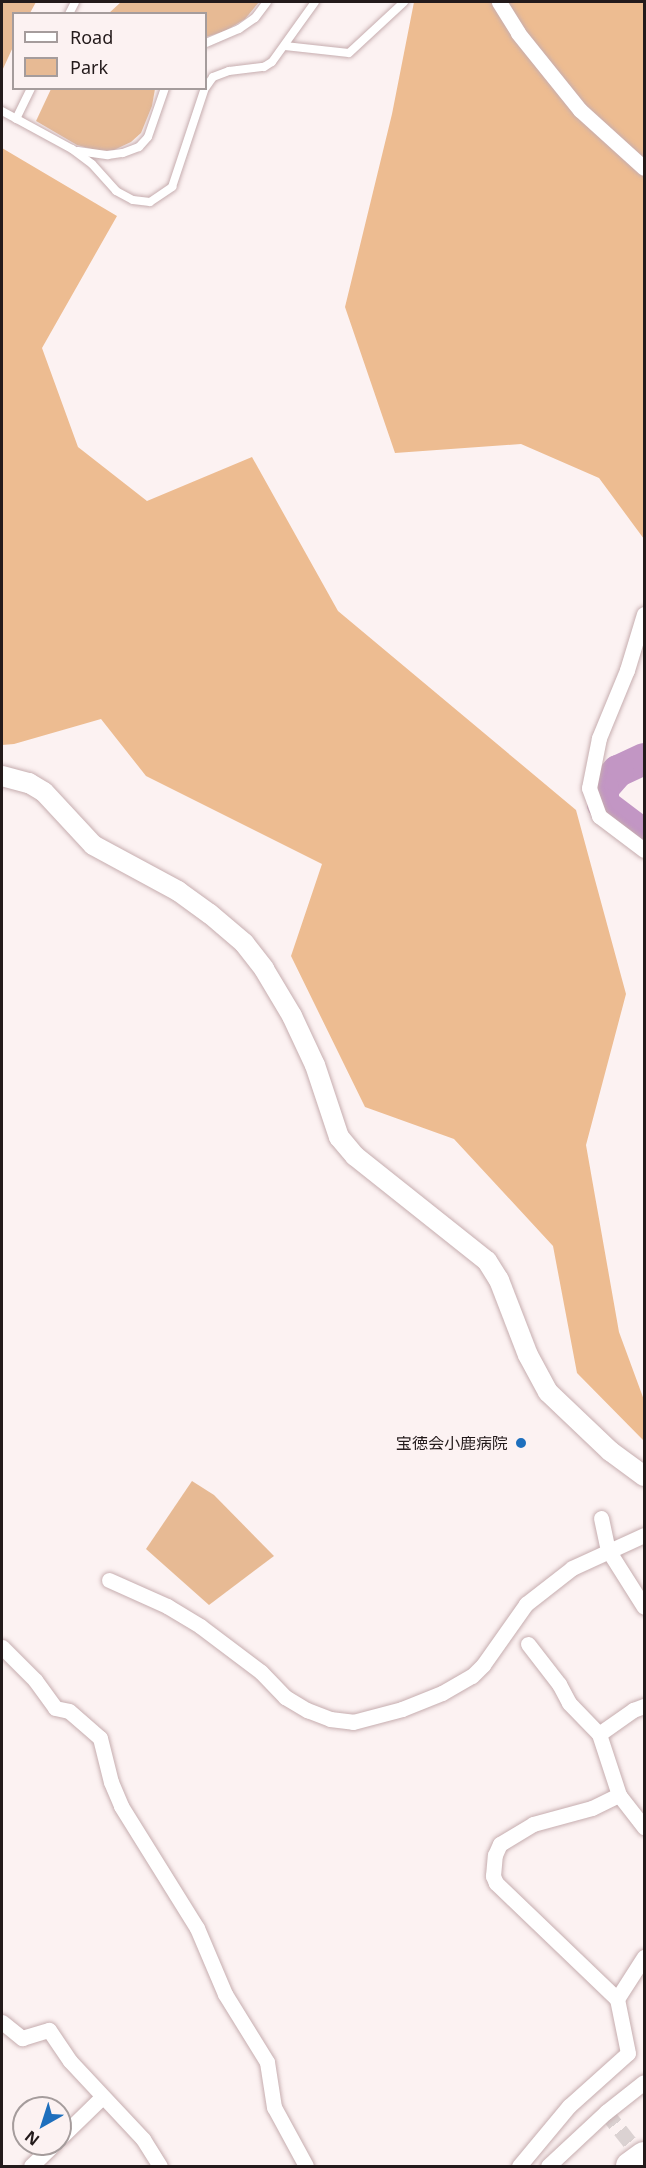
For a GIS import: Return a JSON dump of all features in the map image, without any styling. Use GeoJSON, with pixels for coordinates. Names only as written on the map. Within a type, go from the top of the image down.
{"type":"FeatureCollection","features":[{"type":"Feature","properties":{"kind":"highway"},"geometry":{"type":"LineString","coordinates":[[630,2166],[645,2156]]}},
{"type":"Feature","properties":{"kind":"street"},"geometry":{"type":"LineString","coordinates":[[499,2],[518,33],[580,110],[645,168]]}},
{"type":"Feature","properties":{"kind":"street"},"geometry":{"type":"LineString","coordinates":[[645,614],[627,670],[599,738],[589,788],[599,816],[645,850]]}},
{"type":"Feature","properties":{"kind":"street"},"geometry":{"type":"LineString","coordinates":[[2,776],[29,783],[44,792],[93,845],[177,891],[210,914],[244,944],[264,969],[292,1016],[315,1065],[339,1137],[355,1156],[488,1262],[499,1280],[528,1355],[548,1392],[610,1451],[645,1476]]}},
{"type":"Feature","properties":{"kind":"street"},"geometry":{"type":"LineString","coordinates":[[601,1518],[608,1550],[645,1607]]}},
{"type":"Feature","properties":{"kind":"street"},"geometry":{"type":"LineString","coordinates":[[109,1580],[166,1606],[200,1626],[261,1671],[285,1697],[300,1706],[330,1719],[353,1722],[402,1709],[442,1693],[472,1676],[483,1665],[526,1604],[572,1568],[645,1535]]}},
{"type":"Feature","properties":{"kind":"street"},"geometry":{"type":"LineString","coordinates":[[528,1644],[559,1684],[569,1703],[599,1734],[619,1795],[645,1827]]}},
{"type":"Feature","properties":{"kind":"street"},"geometry":{"type":"LineString","coordinates":[[2,1647],[35,1680],[55,1708],[69,1711],[100,1738],[111,1782],[121,1806],[197,1928],[225,1994],[267,2062],[274,2107],[306,2166]]}},
{"type":"Feature","properties":{"kind":"street"},"geometry":{"type":"LineString","coordinates":[[599,1734],[633,1710],[645,1706]]}},
{"type":"Feature","properties":{"kind":"street"},"geometry":{"type":"LineString","coordinates":[[519,2166],[569,2106],[628,2053],[617,1999],[496,1883],[493,1876],[495,1855],[501,1844],[533,1824],[592,1808],[619,1795]]}},
{"type":"Feature","properties":{"kind":"street"},"geometry":{"type":"LineString","coordinates":[[617,1999],[645,1957]]}},
{"type":"Feature","properties":{"kind":"street"},"geometry":{"type":"LineString","coordinates":[[2,2022],[22,2038],[49,2030],[70,2061],[142,2139],[160,2166]]}},
{"type":"Feature","properties":{"kind":"street"},"geometry":{"type":"LineString","coordinates":[[548,2166],[606,2112],[645,2082]]}},
{"type":"Feature","properties":{"kind":"street"},"geometry":{"type":"LineString","coordinates":[[72,2126],[102,2097]]}},
{"type":"Feature","properties":{"kind":"lane"},"geometry":{"type":"LineString","coordinates":[[207,43],[239,29],[255,18],[267,2]]}},
{"type":"Feature","properties":{"kind":"lane"},"geometry":{"type":"LineString","coordinates":[[207,85],[213,77],[229,71],[264,68],[280,54],[315,2]]}},
{"type":"Feature","properties":{"kind":"lane"},"geometry":{"type":"LineString","coordinates":[[285,46],[349,53],[404,2]]}},
{"type":"Feature","properties":{"kind":"lane"},"geometry":{"type":"LineString","coordinates":[[16,119],[30,90]]}},
{"type":"Feature","properties":{"kind":"lane"},"geometry":{"type":"LineString","coordinates":[[72,149],[108,155],[123,153],[139,147],[148,137],[164,90]]}},
{"type":"Feature","properties":{"kind":"lane"},"geometry":{"type":"LineString","coordinates":[[2,111],[72,149],[92,164],[116,191],[133,200],[150,202],[172,187],[204,90]]}},
{"type":"Feature","properties":{"kind":"green space"},"geometry":{"type":"Polygon","coordinates":[[[2,2],[36,2],[31,12],[12,12],[12,49],[2,71],[2,2]]]}},
{"type":"Feature","properties":{"kind":"green space"},"geometry":{"type":"Polygon","coordinates":[[[121,2],[259,2],[245,19],[225,31],[207,37],[207,12],[110,12],[121,2]]]}},
{"type":"Feature","properties":{"kind":"green space"},"geometry":{"type":"Polygon","coordinates":[[[51,90],[155,90],[152,106],[141,133],[131,142],[114,150],[99,151],[77,145],[36,121],[51,90]]]}},
{"type":"Feature","properties":{"kind":"green space"},"geometry":{"type":"Polygon","coordinates":[[[192,1481],[214,1495],[274,1556],[209,1605],[146,1549],[192,1481]]]}},
{"type":"Feature","properties":{"kind":"shaded area"},"geometry":{"type":"Polygon","coordinates":[[[414,2],[644,2],[644,539],[599,478],[521,444],[395,453],[345,307],[392,114],[414,2]]]}},
{"type":"Feature","properties":{"kind":"shaded area"},"geometry":{"type":"Polygon","coordinates":[[[2,148],[117,216],[42,348],[78,447],[147,501],[252,457],[338,611],[576,810],[626,994],[586,1145],[619,1332],[644,1400],[644,1441],[577,1373],[553,1246],[454,1139],[365,1107],[291,956],[322,864],[146,776],[101,719],[14,744],[2,745],[2,148]]]}},
{"type":"Feature","properties":{"kind":"waterway"},"geometry":{"type":"LineString","coordinates":[[644,759],[618,771],[603,788],[603,804],[644,835]]}},
{"type":"Feature","properties":{"kind":"tunnel"},"geometry":{"type":"LineString","coordinates":[[606,2112],[644,2160]]}},
{"type":"Feature","properties":{"kind":"place","name":"宝徳会小鹿病院"},"geometry":{"type":"Point","coordinates":[521,1443]}}]}
